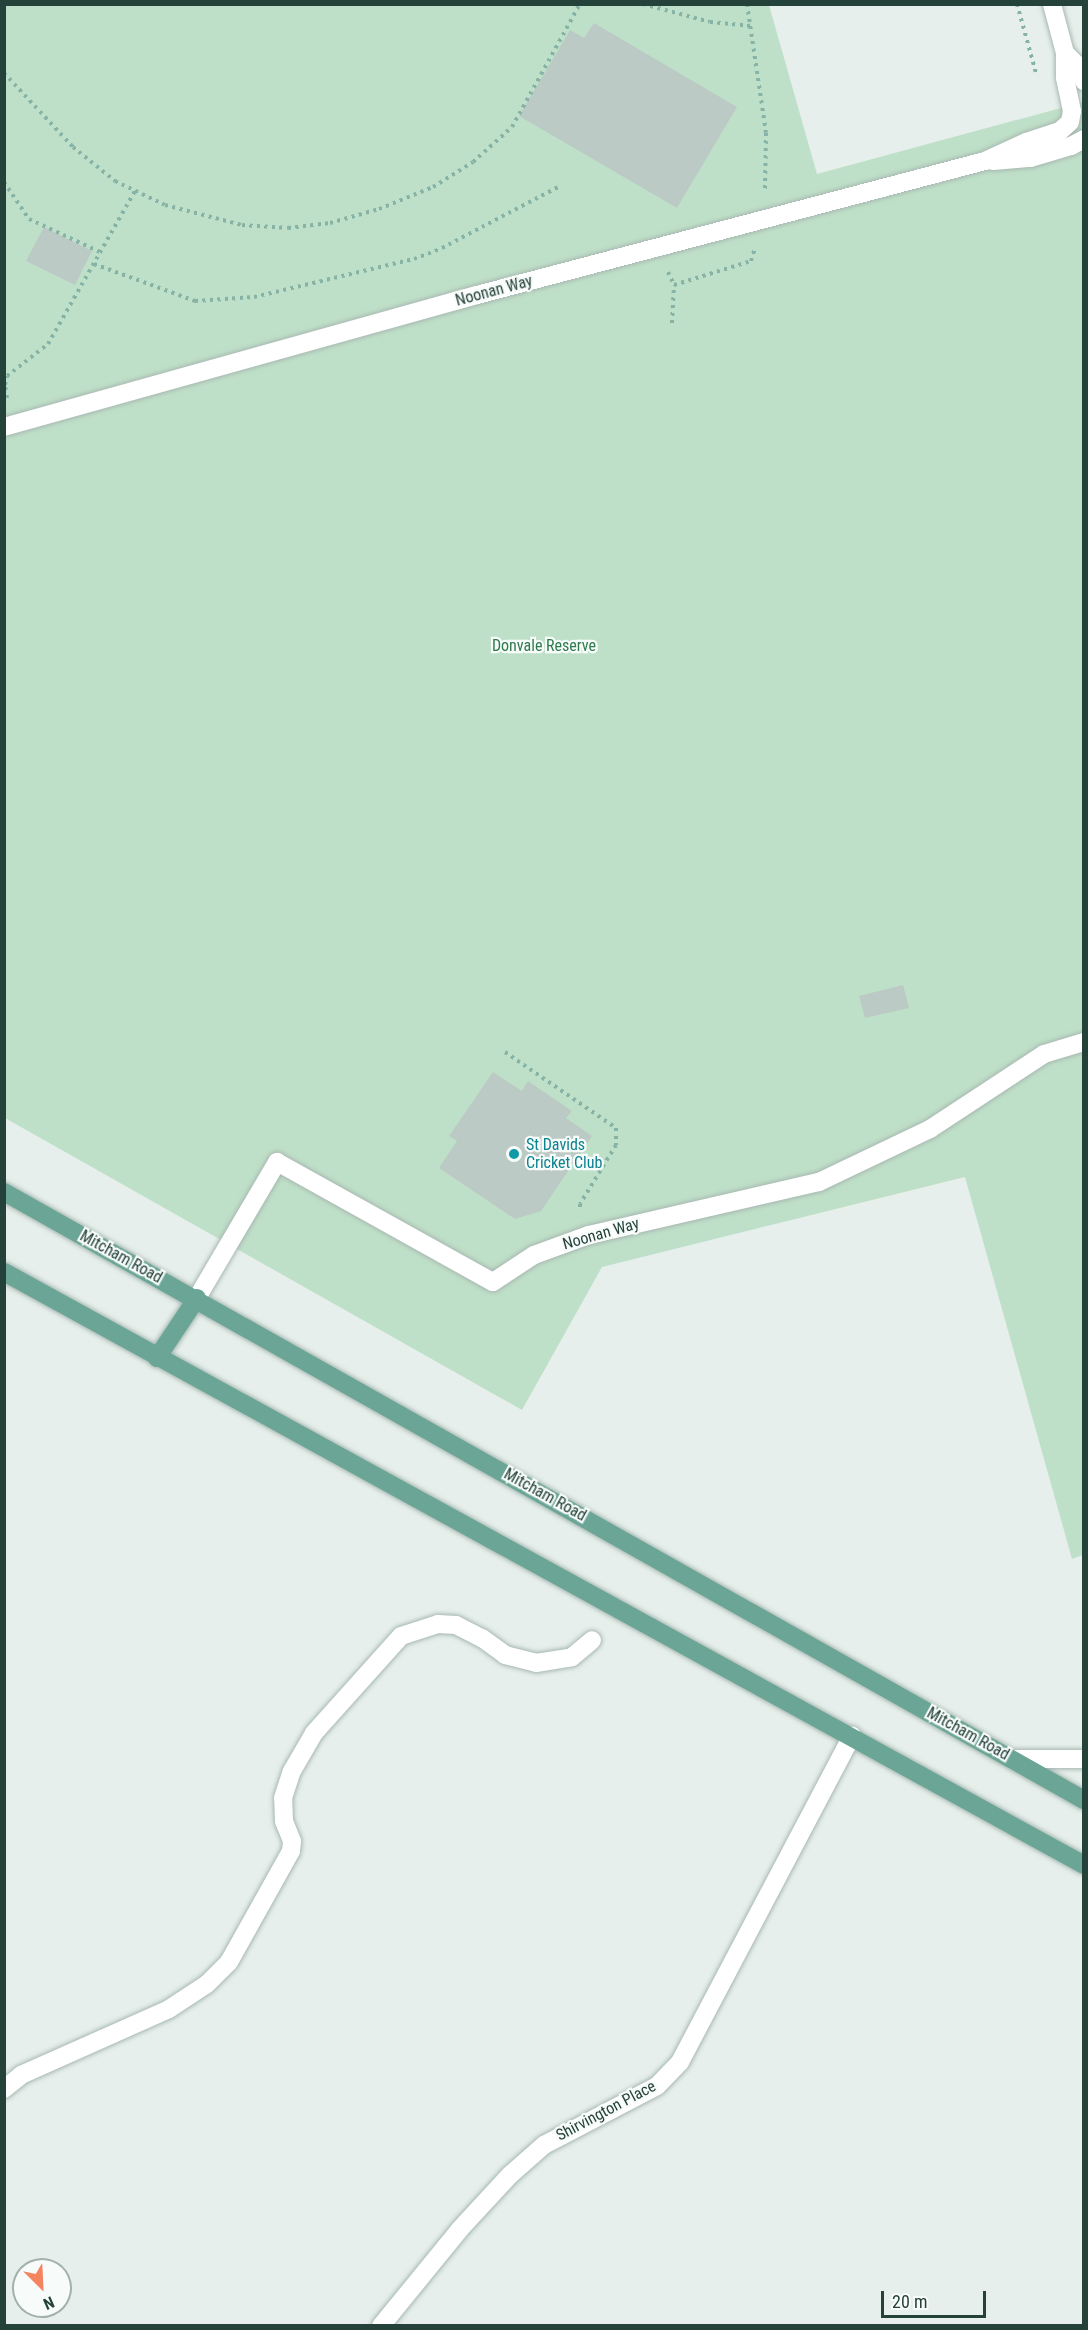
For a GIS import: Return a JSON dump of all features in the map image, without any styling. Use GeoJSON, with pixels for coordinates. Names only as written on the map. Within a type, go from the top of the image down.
{"type":"FeatureCollection","features":[{"type":"Feature","properties":{"kind":"main road","name":"Mitcham Road"},"geometry":{"type":"LineString","coordinates":[[4,1192],[1083,1800]]}},
{"type":"Feature","properties":{"kind":"main road"},"geometry":{"type":"LineString","coordinates":[[4,1272],[1083,1865]]}},
{"type":"Feature","properties":{"kind":"main road"},"geometry":{"type":"LineString","coordinates":[[157,1358],[197,1299]]}},
{"type":"Feature","properties":{"kind":"street"},"geometry":{"type":"LineString","coordinates":[[1052,4],[1065,53],[1076,64],[1083,81]]}},
{"type":"Feature","properties":{"kind":"street","name":"Noonan Way"},"geometry":{"type":"LineString","coordinates":[[985,161],[1010,148],[1060,131],[1068,124],[1072,114],[1065,78],[1065,53]]}},
{"type":"Feature","properties":{"kind":"street","name":"Noonan Way"},"geometry":{"type":"LineString","coordinates":[[4,427],[477,295],[985,161],[1031,158],[1071,146],[1083,138]]}},
{"type":"Feature","properties":{"kind":"street","name":"Noonan Way"},"geometry":{"type":"LineString","coordinates":[[197,1299],[277,1162],[493,1282],[534,1255],[589,1235],[819,1182],[930,1130],[1044,1054],[1083,1042]]}},
{"type":"Feature","properties":{"kind":"street"},"geometry":{"type":"LineString","coordinates":[[4,2090],[21,2075],[169,2009],[207,1984],[229,1962],[291,1851],[292,1841],[284,1821],[283,1798],[292,1771],[314,1733],[401,1636],[438,1624],[456,1625],[505,1655],[536,1663],[572,1657],[592,1640]]}},
{"type":"Feature","properties":{"kind":"street","name":"Shirvington Place"},"geometry":{"type":"LineString","coordinates":[[381,2325],[460,2229],[510,2175],[536,2152],[585,2122],[657,2086],[680,2062],[852,1736]]}},
{"type":"Feature","properties":{"kind":"street"},"geometry":{"type":"LineString","coordinates":[[1012,1759],[1083,1759]]}},
{"type":"Feature","properties":{"kind":"path"},"geometry":{"type":"LineString","coordinates":[[4,73],[73,147],[116,181],[165,205],[242,225],[288,228],[330,223],[379,209],[433,187],[473,162],[512,127],[580,4]]}},
{"type":"Feature","properties":{"kind":"path"},"geometry":{"type":"LineString","coordinates":[[643,4],[710,22],[752,26]]}},
{"type":"Feature","properties":{"kind":"path"},"geometry":{"type":"LineString","coordinates":[[747,4],[766,133],[765,196],[776,193]]}},
{"type":"Feature","properties":{"kind":"path"},"geometry":{"type":"LineString","coordinates":[[1017,4],[1038,82]]}},
{"type":"Feature","properties":{"kind":"path"},"geometry":{"type":"LineString","coordinates":[[4,182],[29,219],[100,252]]}},
{"type":"Feature","properties":{"kind":"path"},"geometry":{"type":"LineString","coordinates":[[94,264],[195,301],[254,297],[414,259],[442,248],[558,187]]}},
{"type":"Feature","properties":{"kind":"path"},"geometry":{"type":"LineString","coordinates":[[9,404],[4,385],[7,376],[48,344],[135,191]]}},
{"type":"Feature","properties":{"kind":"path"},"geometry":{"type":"LineString","coordinates":[[672,323],[675,285],[751,261],[764,220]]}},
{"type":"Feature","properties":{"kind":"path"},"geometry":{"type":"LineString","coordinates":[[505,1052],[616,1128],[616,1145],[580,1204],[581,1217],[589,1235]]}},
{"type":"Feature","properties":{"kind":"green space","name":"Donvale Reserve"},"geometry":{"type":"Polygon","coordinates":[[[4,5],[769,5],[817,174],[1083,102],[1083,1555],[1072,1559],[965,1177],[602,1267],[522,1410],[5,1118],[4,5]]]}},
{"type":"Feature","properties":{"kind":"building"},"geometry":{"type":"Polygon","coordinates":[[[594,23],[737,107],[677,208],[519,116],[570,30],[584,38],[594,23]]]}},
{"type":"Feature","properties":{"kind":"building"},"geometry":{"type":"Polygon","coordinates":[[[44,227],[92,251],[75,285],[26,261],[44,227]]]}},
{"type":"Feature","properties":{"kind":"building"},"geometry":{"type":"Polygon","coordinates":[[[903,985],[909,1008],[865,1018],[859,996],[903,985]]]}},
{"type":"Feature","properties":{"kind":"building","name":"St Davids Cricket Club"},"geometry":{"type":"Polygon","coordinates":[[[493,1072],[522,1091],[528,1081],[572,1111],[566,1118],[592,1136],[541,1211],[515,1219],[439,1168],[457,1141],[449,1136],[493,1072]]]}},
{"type":"Feature","properties":{"kind":"place","name":"St Davids Cricket Club"},"geometry":{"type":"Point","coordinates":[514,1154]}}]}
